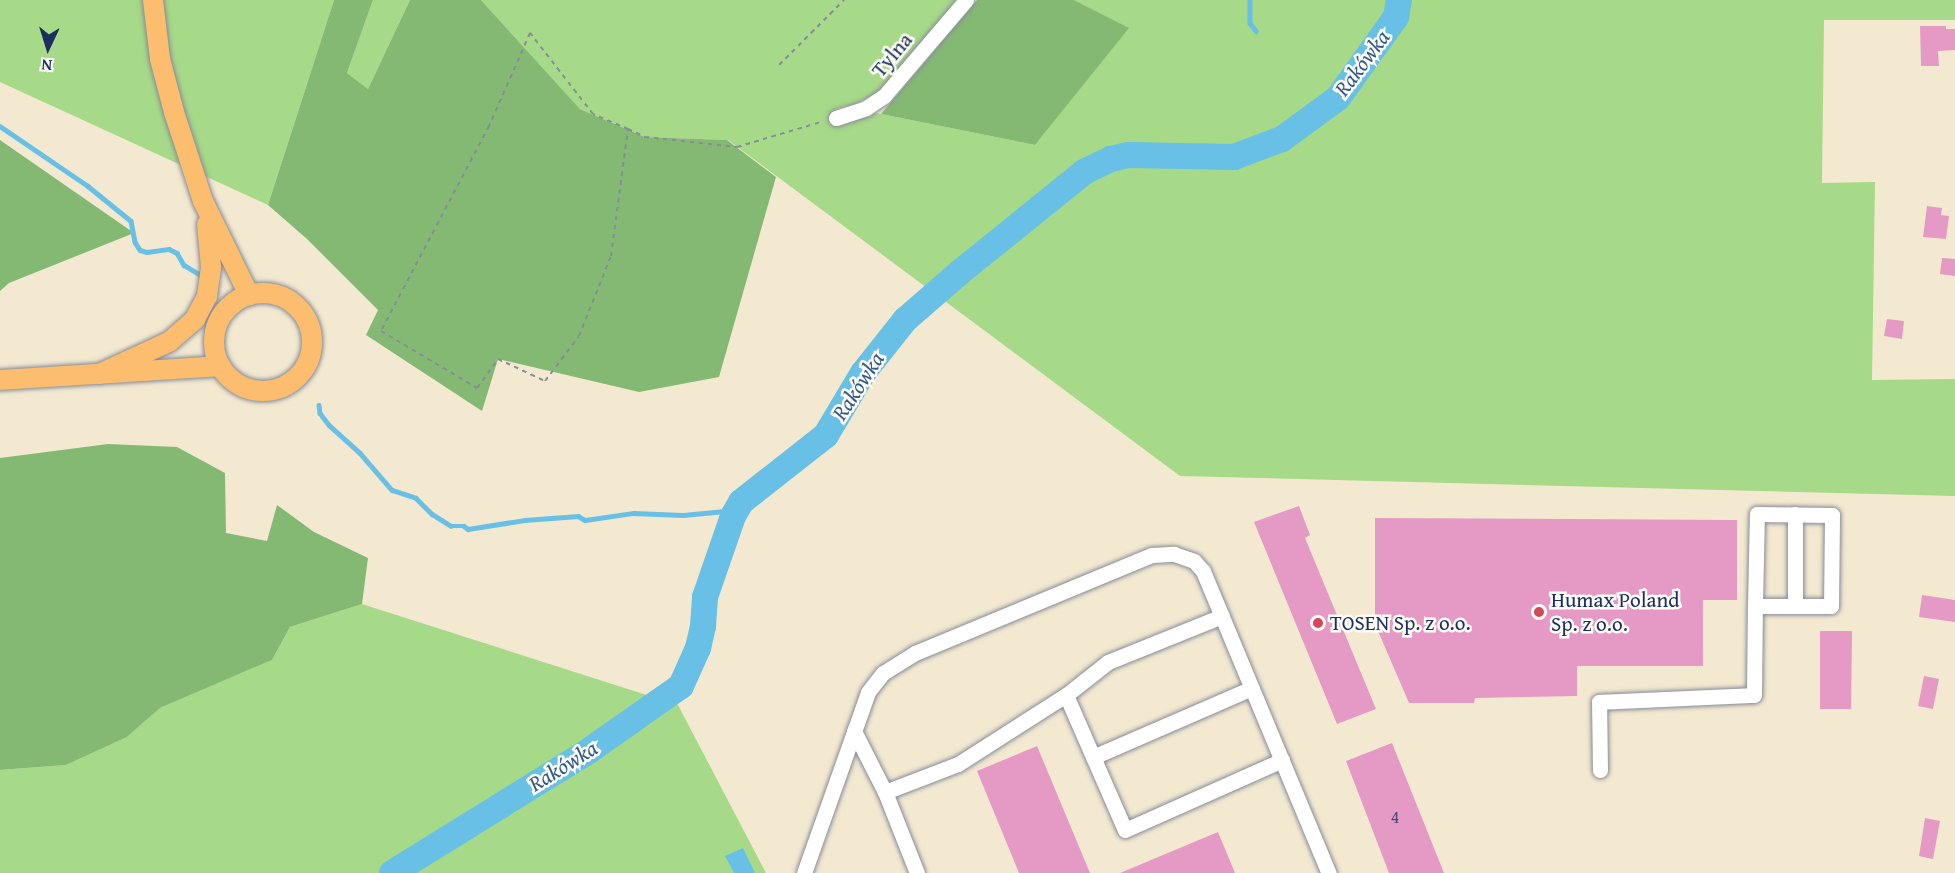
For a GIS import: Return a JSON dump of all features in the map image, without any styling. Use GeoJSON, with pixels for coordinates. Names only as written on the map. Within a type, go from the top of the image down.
{"type":"FeatureCollection","features":[{"type":"Feature","properties":{"kind":"main road"},"geometry":{"type":"LineString","coordinates":[[99,374],[169,342],[195,319],[207,296],[211,244],[203,201],[174,112],[160,59],[153,0]]}},
{"type":"Feature","properties":{"kind":"main road"},"geometry":{"type":"LineString","coordinates":[[203,201],[249,295]]}},
{"type":"Feature","properties":{"kind":"main road"},"geometry":{"type":"LineString","coordinates":[[264,293],[292,302],[303,313],[310,326],[313,341],[311,356],[300,375],[280,388],[269,391],[247,388],[236,383],[221,366],[215,353],[218,324],[225,311],[249,295],[264,293]]}},
{"type":"Feature","properties":{"kind":"main road"},"geometry":{"type":"LineString","coordinates":[[0,380],[221,366]]}},
{"type":"Feature","properties":{"kind":"street","name":"Tylna"},"geometry":{"type":"LineString","coordinates":[[836,118],[866,108],[884,96],[966,0]]}},
{"type":"Feature","properties":{"kind":"street"},"geometry":{"type":"LineString","coordinates":[[1600,770],[1599,702],[1754,695],[1756,514],[1832,515],[1831,606],[1755,606]]}},
{"type":"Feature","properties":{"kind":"street"},"geometry":{"type":"LineString","coordinates":[[1795,514],[1795,606]]}},
{"type":"Feature","properties":{"kind":"street"},"geometry":{"type":"LineString","coordinates":[[804,873],[868,692],[883,672],[915,653],[1152,555],[1174,554],[1194,561],[1203,571],[1329,873]]}},
{"type":"Feature","properties":{"kind":"street"},"geometry":{"type":"LineString","coordinates":[[885,792],[958,764],[1066,695],[1108,662],[1222,616]]}},
{"type":"Feature","properties":{"kind":"street"},"geometry":{"type":"LineString","coordinates":[[1093,757],[1252,688]]}},
{"type":"Feature","properties":{"kind":"street"},"geometry":{"type":"LineString","coordinates":[[1066,695],[1125,830],[1282,760]]}},
{"type":"Feature","properties":{"kind":"street"},"geometry":{"type":"LineString","coordinates":[[854,731],[885,792],[917,873]]}},
{"type":"Feature","properties":{"kind":"path"},"geometry":{"type":"LineString","coordinates":[[779,65],[844,0]]}},
{"type":"Feature","properties":{"kind":"path"},"geometry":{"type":"LineString","coordinates":[[628,129],[611,256],[579,336],[545,381],[498,359],[477,388],[381,331],[489,126],[530,33],[592,114],[628,129],[645,137],[737,147],[836,118]]}},
{"type":"Feature","properties":{"kind":"green space"},"geometry":{"type":"Polygon","coordinates":[[[0,0],[334,0],[268,205],[0,82],[0,0]]]}},
{"type":"Feature","properties":{"kind":"green space"},"geometry":{"type":"Polygon","coordinates":[[[334,0],[373,0],[347,73],[368,89],[410,0],[481,0],[580,109],[645,137],[727,140],[776,177],[719,377],[639,392],[498,359],[482,411],[366,335],[378,310],[307,239],[268,205],[334,0]]]}},
{"type":"Feature","properties":{"kind":"green space"},"geometry":{"type":"Polygon","coordinates":[[[373,0],[410,0],[368,89],[347,73],[373,0]]]}},
{"type":"Feature","properties":{"kind":"green space"},"geometry":{"type":"Polygon","coordinates":[[[481,0],[959,0],[883,90],[855,104],[836,109],[881,114],[1035,145],[1128,28],[1074,0],[1955,0],[1955,20],[1824,20],[1822,183],[1875,182],[1872,380],[1955,379],[1955,496],[1180,476],[728,140],[645,137],[580,109],[481,0]]]}},
{"type":"Feature","properties":{"kind":"green space"},"geometry":{"type":"Polygon","coordinates":[[[977,0],[1074,0],[1129,28],[1035,145],[881,114],[977,0]]]}},
{"type":"Feature","properties":{"kind":"green space"},"geometry":{"type":"Polygon","coordinates":[[[0,140],[134,233],[9,283],[0,291],[0,140]]]}},
{"type":"Feature","properties":{"kind":"green space"},"geometry":{"type":"Polygon","coordinates":[[[108,444],[177,447],[225,473],[226,533],[267,541],[277,505],[314,532],[368,558],[362,604],[290,627],[272,660],[160,708],[127,737],[66,765],[0,770],[0,458],[108,444]]]}},
{"type":"Feature","properties":{"kind":"green space"},"geometry":{"type":"Polygon","coordinates":[[[362,604],[678,705],[766,873],[0,873],[0,770],[66,765],[127,737],[160,708],[272,660],[290,627],[362,604]]]}},
{"type":"Feature","properties":{"kind":"water"},"geometry":{"type":"Polygon","coordinates":[[[743,848],[755,873],[734,873],[725,856],[743,848]]]}},
{"type":"Feature","properties":{"kind":"building"},"geometry":{"type":"Polygon","coordinates":[[[1920,26],[1946,26],[1946,29],[1955,29],[1955,50],[1938,51],[1939,66],[1921,66],[1920,26]]]}},
{"type":"Feature","properties":{"kind":"building"},"geometry":{"type":"Polygon","coordinates":[[[1927,206],[1942,208],[1941,215],[1949,216],[1946,239],[1923,237],[1927,206]]]}},
{"type":"Feature","properties":{"kind":"building"},"geometry":{"type":"Polygon","coordinates":[[[1942,258],[1955,259],[1955,276],[1940,274],[1942,258]]]}},
{"type":"Feature","properties":{"kind":"building"},"geometry":{"type":"Polygon","coordinates":[[[1887,319],[1904,321],[1902,339],[1884,336],[1887,319]]]}},
{"type":"Feature","properties":{"kind":"building","name":"TOSEN Sp. z o.o."},"geometry":{"type":"Polygon","coordinates":[[[1299,506],[1310,535],[1305,538],[1376,709],[1337,724],[1254,522],[1299,506]]]}},
{"type":"Feature","properties":{"kind":"building","name":"Humax Poland Sp. z o.o."},"geometry":{"type":"Polygon","coordinates":[[[1375,518],[1737,520],[1737,600],[1703,600],[1703,666],[1577,666],[1577,696],[1475,698],[1474,703],[1409,703],[1375,624],[1375,518]]]}},
{"type":"Feature","properties":{"kind":"building"},"geometry":{"type":"Polygon","coordinates":[[[1922,595],[1955,600],[1955,622],[1919,617],[1922,595]]]}},
{"type":"Feature","properties":{"kind":"building"},"geometry":{"type":"Polygon","coordinates":[[[1820,631],[1852,631],[1851,709],[1820,709],[1820,631]]]}},
{"type":"Feature","properties":{"kind":"building"},"geometry":{"type":"Polygon","coordinates":[[[1924,676],[1939,679],[1933,709],[1918,706],[1924,676]]]}},
{"type":"Feature","properties":{"kind":"building"},"geometry":{"type":"Polygon","coordinates":[[[1392,743],[1444,873],[1389,873],[1346,761],[1392,743]]]}},
{"type":"Feature","properties":{"kind":"building"},"geometry":{"type":"Polygon","coordinates":[[[1037,746],[1090,873],[1019,873],[977,771],[1037,746]]]}},
{"type":"Feature","properties":{"kind":"building"},"geometry":{"type":"Polygon","coordinates":[[[1925,818],[1940,821],[1933,859],[1919,856],[1925,818]]]}},
{"type":"Feature","properties":{"kind":"building"},"geometry":{"type":"Polygon","coordinates":[[[1218,832],[1235,873],[1120,873],[1218,832]]]}},
{"type":"Feature","properties":{"kind":"waterway"},"geometry":{"type":"LineString","coordinates":[[1250,0],[1250,23],[1256,31]]}},
{"type":"Feature","properties":{"kind":"waterway","name":"Rakówka"},"geometry":{"type":"LineString","coordinates":[[392,873],[590,750],[681,686],[698,648],[703,626],[705,597],[733,516],[741,502],[826,435],[863,373],[905,320],[959,273],[1084,172],[1111,159],[1129,155],[1234,157],[1282,139],[1338,98],[1396,17],[1399,0]]}},
{"type":"Feature","properties":{"kind":"waterway"},"geometry":{"type":"LineString","coordinates":[[0,126],[88,186],[131,221],[135,242],[140,250],[147,252],[169,249],[177,253],[184,265],[202,276]]}},
{"type":"Feature","properties":{"kind":"waterway"},"geometry":{"type":"LineString","coordinates":[[319,405],[320,413],[329,425],[360,453],[392,490],[416,498],[432,514],[451,526],[464,526],[468,529],[525,520],[578,516],[585,520],[633,513],[683,515],[736,510]]}},
{"type":"Feature","properties":{"kind":"place","name":"Humax Poland Sp. z o.o."},"geometry":{"type":"Point","coordinates":[1539,612]}},
{"type":"Feature","properties":{"kind":"place","name":"TOSEN Sp. z o.o."},"geometry":{"type":"Point","coordinates":[1318,623]}}]}
